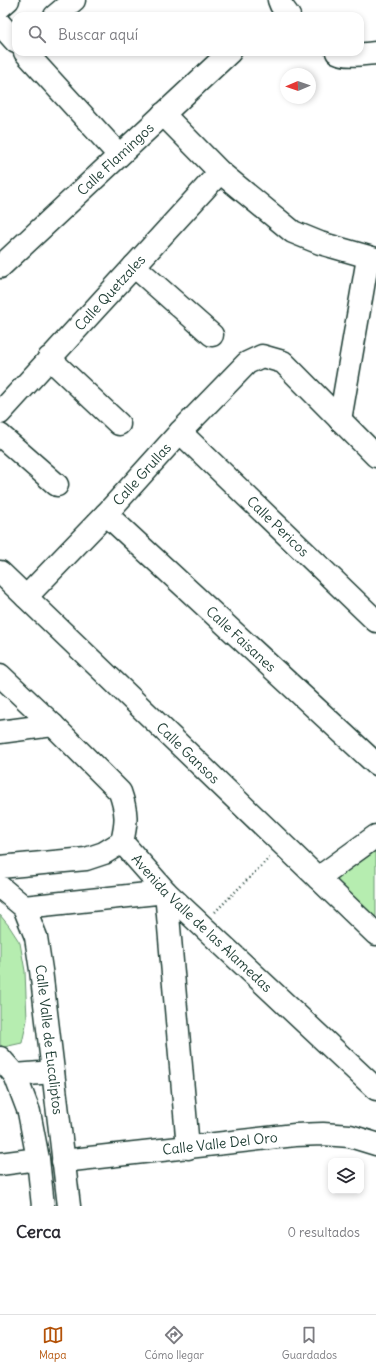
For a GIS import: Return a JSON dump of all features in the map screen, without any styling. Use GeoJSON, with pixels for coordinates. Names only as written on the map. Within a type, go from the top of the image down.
{"type":"FeatureCollection","features":[{"type":"Feature","properties":{"kind":"street"},"geometry":{"type":"LineString","coordinates":[[0,7],[8,0]]}},
{"type":"Feature","properties":{"kind":"street"},"geometry":{"type":"LineString","coordinates":[[60,12],[74,0]]}},
{"type":"Feature","properties":{"kind":"street"},"geometry":{"type":"LineString","coordinates":[[0,24],[12,38]]}},
{"type":"Feature","properties":{"kind":"street"},"geometry":{"type":"LineString","coordinates":[[364,54],[376,53]]}},
{"type":"Feature","properties":{"kind":"street"},"geometry":{"type":"LineString","coordinates":[[29,56],[119,155]]}},
{"type":"Feature","properties":{"kind":"street","name":"Calle Flamingos"},"geometry":{"type":"LineString","coordinates":[[0,267],[226,56]]}},
{"type":"Feature","properties":{"kind":"street"},"geometry":{"type":"LineString","coordinates":[[163,114],[220,172],[292,232],[320,243],[372,259],[340,420],[376,456]]}},
{"type":"Feature","properties":{"kind":"street","name":"Calle Quetzales"},"geometry":{"type":"LineString","coordinates":[[0,413],[220,172]]}},
{"type":"Feature","properties":{"kind":"street"},"geometry":{"type":"LineString","coordinates":[[134,266],[212,335]]}},
{"type":"Feature","properties":{"kind":"street","name":"Calle Grullas"},"geometry":{"type":"LineString","coordinates":[[26,597],[106,514],[180,432],[247,363],[262,356],[283,362],[340,420]]}},
{"type":"Feature","properties":{"kind":"street"},"geometry":{"type":"LineString","coordinates":[[49,358],[119,424]]}},
{"type":"Feature","properties":{"kind":"street","name":"Calle Pericos"},"geometry":{"type":"LineString","coordinates":[[180,432],[376,621]]}},
{"type":"Feature","properties":{"kind":"street"},"geometry":{"type":"LineString","coordinates":[[0,435],[58,485]]}},
{"type":"Feature","properties":{"kind":"street","name":"Calle Faisanes"},"geometry":{"type":"LineString","coordinates":[[106,514],[376,764]]}},
{"type":"Feature","properties":{"kind":"street","name":"Calle Gansos"},"geometry":{"type":"LineString","coordinates":[[0,572],[376,934]]}},
{"type":"Feature","properties":{"kind":"street"},"geometry":{"type":"LineString","coordinates":[[0,675],[120,792],[125,806],[126,824],[122,842]]}},
{"type":"Feature","properties":{"kind":"street"},"geometry":{"type":"LineString","coordinates":[[0,732],[53,725]]}},
{"type":"Feature","properties":{"kind":"street"},"geometry":{"type":"LineString","coordinates":[[318,878],[376,836]]}},
{"type":"Feature","properties":{"kind":"street","name":"Avenida Valle de las Alamedas"},"geometry":{"type":"LineString","coordinates":[[0,867],[86,859],[104,853],[122,842],[166,892],[376,1089]]}},
{"type":"Feature","properties":{"kind":"street","name":"Calle Valle de Eucaliptos"},"geometry":{"type":"LineString","coordinates":[[0,887],[24,907],[36,937],[69,1206]]}},
{"type":"Feature","properties":{"kind":"street"},"geometry":{"type":"LineString","coordinates":[[24,907],[166,892],[188,1148]]}},
{"type":"Feature","properties":{"kind":"street","name":"Calle Valle de Eucaliptos"},"geometry":{"type":"LineString","coordinates":[[0,1058],[15,1075],[29,1112],[38,1159],[43,1206]]}},
{"type":"Feature","properties":{"kind":"street"},"geometry":{"type":"LineString","coordinates":[[15,1075],[53,1072]]}},
{"type":"Feature","properties":{"kind":"street","name":"Calle Valle Del Oro"},"geometry":{"type":"LineString","coordinates":[[63,1161],[323,1134],[350,1136],[376,1144]]}},
{"type":"Feature","properties":{"kind":"street"},"geometry":{"type":"LineString","coordinates":[[0,1164],[38,1159]]}},
{"type":"Feature","properties":{"kind":"path"},"geometry":{"type":"LineString","coordinates":[[201,925],[283,844]]}},
{"type":"Feature","properties":{"kind":"green space"},"geometry":{"type":"Polygon","coordinates":[[[376,851],[376,920],[334,880],[376,851]]]}},
{"type":"Feature","properties":{"kind":"green space"},"geometry":{"type":"Polygon","coordinates":[[[0,915],[20,943],[25,971],[27,1020],[22,1043],[4,1047],[0,1045],[0,915]]]}}]}
